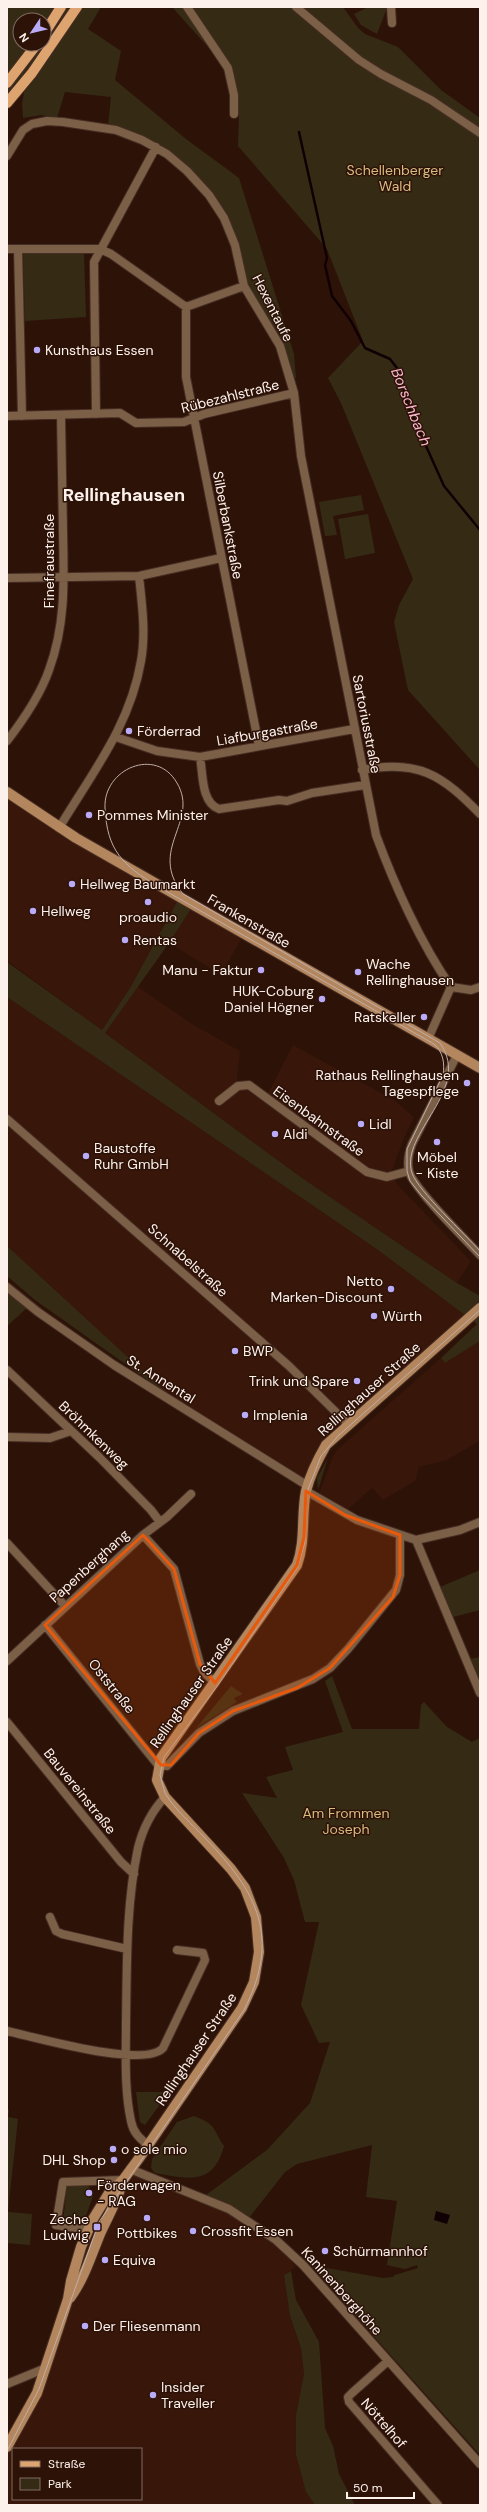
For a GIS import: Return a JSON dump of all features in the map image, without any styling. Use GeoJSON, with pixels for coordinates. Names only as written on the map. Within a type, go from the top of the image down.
{"type":"FeatureCollection","features":[{"type":"Feature","properties":{"kind":"main road"},"geometry":{"type":"LineString","coordinates":[[52,21],[61,7]]}},
{"type":"Feature","properties":{"kind":"main road"},"geometry":{"type":"LineString","coordinates":[[7,103],[32,73],[77,7]]}},
{"type":"Feature","properties":{"kind":"main road"},"geometry":{"type":"LineString","coordinates":[[7,83],[31,52]]}},
{"type":"Feature","properties":{"kind":"main road","name":"Frankenstraße"},"geometry":{"type":"LineString","coordinates":[[7,792],[59,828],[480,1068]]}},
{"type":"Feature","properties":{"kind":"main road","name":"Rellinghauser Straße"},"geometry":{"type":"LineString","coordinates":[[7,2447],[37,2393],[68,2300],[70,2281],[88,2230],[102,2203],[123,2180],[242,2008],[254,1982],[260,1952],[256,1917],[245,1888],[229,1866],[165,1798],[158,1784],[158,1765],[168,1747],[215,1683],[296,1565],[304,1537],[307,1489],[319,1457],[326,1445],[480,1308]]}},
{"type":"Feature","properties":{"kind":"main road","name":"Rellinghauser Straße"},"geometry":{"type":"LineString","coordinates":[[68,2300],[79,2285],[100,2234],[118,2199],[123,2180]]}},
{"type":"Feature","properties":{"kind":"street"},"geometry":{"type":"LineString","coordinates":[[187,7],[228,68],[234,95],[234,114]]}},
{"type":"Feature","properties":{"kind":"street"},"geometry":{"type":"LineString","coordinates":[[296,7],[359,60],[381,74],[431,100],[480,133]]}},
{"type":"Feature","properties":{"kind":"street"},"geometry":{"type":"LineString","coordinates":[[391,7],[392,23]]}},
{"type":"Feature","properties":{"kind":"street","name":"Hexentaufe"},"geometry":{"type":"LineString","coordinates":[[7,156],[23,130],[32,124],[47,121],[94,125],[116,130],[156,147],[187,171],[209,195],[224,218],[235,245],[244,286],[280,346],[294,393]]}},
{"type":"Feature","properties":{"kind":"street"},"geometry":{"type":"LineString","coordinates":[[96,414],[94,262],[156,147]]}},
{"type":"Feature","properties":{"kind":"street"},"geometry":{"type":"LineString","coordinates":[[7,249],[100,249],[112,254],[186,307],[244,286]]}},
{"type":"Feature","properties":{"kind":"street"},"geometry":{"type":"LineString","coordinates":[[18,249],[22,416]]}},
{"type":"Feature","properties":{"kind":"street","name":"Silberbankstraße"},"geometry":{"type":"LineString","coordinates":[[186,307],[186,377],[221,558],[260,746]]}},
{"type":"Feature","properties":{"kind":"street","name":"Rübezahlstraße"},"geometry":{"type":"LineString","coordinates":[[7,416],[61,416],[120,413],[136,423],[184,422],[194,418],[294,393]]}},
{"type":"Feature","properties":{"kind":"street","name":"Sartoriusstraße"},"geometry":{"type":"LineString","coordinates":[[294,393],[301,456],[376,835],[386,862],[436,963],[451,987]]}},
{"type":"Feature","properties":{"kind":"street","name":"Finefraustraße"},"geometry":{"type":"LineString","coordinates":[[7,741],[28,712],[49,671],[61,623],[64,577],[61,416]]}},
{"type":"Feature","properties":{"kind":"street"},"geometry":{"type":"LineString","coordinates":[[7,578],[139,576],[221,558]]}},
{"type":"Feature","properties":{"kind":"street"},"geometry":{"type":"LineString","coordinates":[[59,828],[116,737],[134,691],[141,660],[143,623],[139,576]]}},
{"type":"Feature","properties":{"kind":"street","name":"Liafburgastraße"},"geometry":{"type":"LineString","coordinates":[[116,737],[157,751],[200,757],[354,729]]}},
{"type":"Feature","properties":{"kind":"street"},"geometry":{"type":"LineString","coordinates":[[200,757],[208,801],[213,807],[219,809],[279,800],[288,801],[312,793],[365,785]]}},
{"type":"Feature","properties":{"kind":"street"},"geometry":{"type":"LineString","coordinates":[[362,770],[394,766],[425,771],[450,785],[480,814]]}},
{"type":"Feature","properties":{"kind":"street"},"geometry":{"type":"LineString","coordinates":[[428,1039],[451,987],[471,990],[480,987]]}},
{"type":"Feature","properties":{"kind":"street"},"geometry":{"type":"LineString","coordinates":[[457,1055],[412,1144],[408,1159],[409,1171],[416,1185],[480,1255]]}},
{"type":"Feature","properties":{"kind":"street","name":"Eisenbahnstraße"},"geometry":{"type":"LineString","coordinates":[[219,1101],[238,1086],[249,1085],[367,1172],[387,1177],[409,1171]]}},
{"type":"Feature","properties":{"kind":"street","name":"Schnabelstraße"},"geometry":{"type":"LineString","coordinates":[[7,1119],[289,1366],[348,1424]]}},
{"type":"Feature","properties":{"kind":"street","name":"St. Annental"},"geometry":{"type":"LineString","coordinates":[[7,1287],[38,1312],[114,1365],[346,1515],[416,1540]]}},
{"type":"Feature","properties":{"kind":"street","name":"Bröhmkenweg"},"geometry":{"type":"LineString","coordinates":[[7,1370],[151,1510],[160,1522]]}},
{"type":"Feature","properties":{"kind":"street"},"geometry":{"type":"LineString","coordinates":[[7,1436],[50,1438],[71,1431]]}},
{"type":"Feature","properties":{"kind":"street","name":"Papenberghang"},"geometry":{"type":"LineString","coordinates":[[7,1661],[143,1535],[191,1494]]}},
{"type":"Feature","properties":{"kind":"street"},"geometry":{"type":"LineString","coordinates":[[480,1522],[464,1529],[416,1540],[480,1693]]}},
{"type":"Feature","properties":{"kind":"street"},"geometry":{"type":"LineString","coordinates":[[143,1535],[174,1569],[200,1664],[204,1672],[215,1683]]}},
{"type":"Feature","properties":{"kind":"street"},"geometry":{"type":"LineString","coordinates":[[158,1765],[171,1765],[199,1733],[233,1711],[297,1688],[330,1668],[393,1597],[400,1575],[400,1535]]}},
{"type":"Feature","properties":{"kind":"street"},"geometry":{"type":"LineString","coordinates":[[7,1543],[65,1606]]}},
{"type":"Feature","properties":{"kind":"street","name":"Oststraße"},"geometry":{"type":"LineString","coordinates":[[45,1625],[158,1765]]}},
{"type":"Feature","properties":{"kind":"street","name":"Bauvereinstraße"},"geometry":{"type":"LineString","coordinates":[[7,1722],[121,1862],[134,1874]]}},
{"type":"Feature","properties":{"kind":"street"},"geometry":{"type":"LineString","coordinates":[[148,2144],[136,2135],[131,2122],[126,2055],[128,1912],[138,1847],[146,1824],[165,1798]]}},
{"type":"Feature","properties":{"kind":"street"},"geometry":{"type":"LineString","coordinates":[[50,1917],[56,1930],[62,1934],[127,1949]]}},
{"type":"Feature","properties":{"kind":"street"},"geometry":{"type":"LineString","coordinates":[[7,2031],[112,2054],[154,2055],[163,2048],[203,1965],[205,1956],[203,1953],[177,1950]]}},
{"type":"Feature","properties":{"kind":"street","name":"Kaninenberghöhe"},"geometry":{"type":"LineString","coordinates":[[130,2169],[228,2209],[276,2240],[303,2265],[480,2464]]}},
{"type":"Feature","properties":{"kind":"street"},"geometry":{"type":"LineString","coordinates":[[88,2230],[56,2225],[63,2182],[123,2180]]}},
{"type":"Feature","properties":{"kind":"street","name":"Nöttelhof"},"geometry":{"type":"LineString","coordinates":[[388,2361],[348,2397],[349,2402],[438,2505]]}},
{"type":"Feature","properties":{"kind":"street"},"geometry":{"type":"LineString","coordinates":[[7,2384],[46,2368]]}},
{"type":"Feature","properties":{"kind":"highlighted area"},"geometry":{"type":"Polygon","coordinates":[[[306,1491],[345,1515],[400,1535],[400,1575],[393,1597],[330,1668],[297,1688],[233,1711],[199,1733],[171,1765],[161,1765],[45,1625],[143,1535],[174,1569],[200,1664],[215,1683],[297,1565],[304,1537],[306,1491]]]}},
{"type":"Feature","properties":{"kind":"shaded area"},"geometry":{"type":"Polygon","coordinates":[[[7,793],[179,898],[130,988],[102,1030],[7,961],[7,793]]]}},
{"type":"Feature","properties":{"kind":"shaded area"},"geometry":{"type":"Polygon","coordinates":[[[193,906],[244,934],[221,975],[169,943],[193,906]]]}},
{"type":"Feature","properties":{"kind":"shaded area"},"geometry":{"type":"Polygon","coordinates":[[[137,986],[192,1024],[240,1051],[237,1082],[249,1082],[268,1093],[293,1045],[394,1100],[414,1117],[392,1170],[397,1184],[471,1261],[457,1283],[302,1178],[105,1033],[137,986]]]}},
{"type":"Feature","properties":{"kind":"shaded area"},"geometry":{"type":"Polygon","coordinates":[[[7,997],[378,1250],[468,1317],[334,1435],[306,1484],[173,1402],[7,1246],[7,1136],[9,1133],[7,1131],[7,997]]]}},
{"type":"Feature","properties":{"kind":"shaded area"},"geometry":{"type":"Polygon","coordinates":[[[480,1341],[480,1440],[478,1442],[447,1460],[419,1467],[415,1481],[383,1500],[372,1488],[344,1513],[318,1497],[333,1456],[338,1449],[441,1358],[445,1363],[480,1341]]]}},
{"type":"Feature","properties":{"kind":"shaded area"},"geometry":{"type":"Polygon","coordinates":[[[131,2170],[226,2210],[275,2242],[296,2267],[284,2275],[290,2316],[301,2348],[304,2374],[296,2415],[306,2492],[315,2505],[7,2505],[7,2449],[38,2393],[85,2249],[104,2210],[131,2170]]]}},
{"type":"Feature","properties":{"kind":"shaded area"},"geometry":{"type":"Polygon","coordinates":[[[436,2211],[450,2215],[447,2224],[434,2220],[436,2211]]]}},
{"type":"Feature","properties":{"kind":"green space"},"geometry":{"type":"Polygon","coordinates":[[[7,7],[77,7],[52,43],[52,12],[12,12],[12,52],[46,52],[7,107],[7,7]]]}},
{"type":"Feature","properties":{"kind":"green space"},"geometry":{"type":"Polygon","coordinates":[[[78,7],[101,7],[88,29],[121,51],[115,80],[186,139],[239,178],[294,354],[296,378],[291,378],[249,289],[239,247],[189,168],[155,142],[130,131],[108,126],[111,97],[65,92],[57,118],[41,115],[23,118],[22,104],[26,81],[46,52],[52,52],[52,44],[78,7]]]}},
{"type":"Feature","properties":{"kind":"green space","name":"Schellenberger Wald"},"geometry":{"type":"Polygon","coordinates":[[[172,7],[294,7],[359,61],[480,134],[480,770],[408,690],[394,622],[399,605],[413,579],[341,403],[328,378],[363,341],[327,249],[238,146],[239,117],[234,76],[172,7]]]}},
{"type":"Feature","properties":{"kind":"green space"},"geometry":{"type":"Polygon","coordinates":[[[297,7],[343,7],[358,28],[365,34],[398,47],[441,90],[480,118],[480,132],[382,74],[297,7]]]}},
{"type":"Feature","properties":{"kind":"green space"},"geometry":{"type":"Polygon","coordinates":[[[368,7],[387,8],[377,34],[361,25],[354,14],[368,7]]]}},
{"type":"Feature","properties":{"kind":"green space"},"geometry":{"type":"Polygon","coordinates":[[[84,253],[86,317],[25,321],[23,254],[84,253]]]}},
{"type":"Feature","properties":{"kind":"green space"},"geometry":{"type":"Polygon","coordinates":[[[361,495],[364,510],[333,516],[337,535],[325,536],[319,502],[361,495]]]}},
{"type":"Feature","properties":{"kind":"green space"},"geometry":{"type":"Polygon","coordinates":[[[368,514],[375,553],[345,559],[338,519],[368,514]]]}},
{"type":"Feature","properties":{"kind":"green space"},"geometry":{"type":"Polygon","coordinates":[[[179,898],[193,906],[169,943],[105,1033],[302,1178],[457,1283],[480,1296],[480,1341],[445,1363],[441,1358],[477,1324],[378,1250],[7,997],[7,962],[102,1030],[130,988],[179,898]]]}},
{"type":"Feature","properties":{"kind":"green space"},"geometry":{"type":"Polygon","coordinates":[[[7,1246],[169,1395],[35,1300],[7,1276],[7,1246]]]}},
{"type":"Feature","properties":{"kind":"green space"},"geometry":{"type":"Polygon","coordinates":[[[7,1291],[27,1308],[7,1326],[7,1291]]]}},
{"type":"Feature","properties":{"kind":"green space"},"geometry":{"type":"Polygon","coordinates":[[[328,1458],[318,1490],[317,1478],[328,1458]]]}},
{"type":"Feature","properties":{"kind":"green space"},"geometry":{"type":"Polygon","coordinates":[[[480,1570],[480,1610],[453,1617],[440,1587],[480,1570]]]}},
{"type":"Feature","properties":{"kind":"green space"},"geometry":{"type":"Polygon","coordinates":[[[480,1657],[480,1680],[469,1659],[480,1657]]]}},
{"type":"Feature","properties":{"kind":"green space","name":"Am Frommen Joseph"},"geometry":{"type":"Polygon","coordinates":[[[332,1676],[352,1729],[419,1729],[421,1705],[424,1702],[447,1727],[472,1742],[480,1738],[480,2455],[310,2265],[383,2278],[393,2277],[395,2275],[418,2268],[417,2265],[405,2269],[387,2265],[397,2201],[366,2197],[372,2145],[297,2164],[285,2172],[249,2218],[202,2198],[267,2150],[310,2103],[330,2042],[319,2043],[301,2005],[319,1922],[305,1922],[294,1880],[284,1858],[242,1793],[277,1798],[266,1777],[293,1770],[285,1747],[343,1732],[325,1681],[332,1676]]]}},
{"type":"Feature","properties":{"kind":"green space"},"geometry":{"type":"Polygon","coordinates":[[[231,1686],[243,1694],[234,1698],[237,1702],[196,1728],[231,1686]]]}},
{"type":"Feature","properties":{"kind":"green space"},"geometry":{"type":"Polygon","coordinates":[[[136,2092],[169,2092],[145,2125],[140,2122],[136,2092]]]}},
{"type":"Feature","properties":{"kind":"green space"},"geometry":{"type":"Polygon","coordinates":[[[7,2109],[9,2110],[8,2117],[18,2119],[8,2212],[32,2214],[30,2245],[7,2243],[7,2109]]]}},
{"type":"Feature","properties":{"kind":"green space"},"geometry":{"type":"Polygon","coordinates":[[[194,2116],[207,2122],[214,2128],[224,2146],[219,2159],[213,2168],[206,2174],[189,2178],[155,2173],[151,2168],[152,2159],[177,2122],[194,2116]]]}},
{"type":"Feature","properties":{"kind":"green space"},"geometry":{"type":"Polygon","coordinates":[[[87,2184],[94,2193],[84,2222],[63,2221],[67,2186],[87,2184]]]}},
{"type":"Feature","properties":{"kind":"green space"},"geometry":{"type":"Polygon","coordinates":[[[291,2271],[296,2300],[319,2342],[325,2428],[333,2446],[339,2474],[355,2505],[315,2505],[306,2492],[296,2454],[296,2415],[304,2374],[301,2348],[290,2316],[284,2275],[291,2271]]]}},
{"type":"Feature","properties":{"kind":"waterway","name":"Borschbach"},"geometry":{"type":"LineString","coordinates":[[299,132],[327,258],[325,265],[332,296],[351,321],[365,348],[390,359],[400,372],[408,406],[444,486],[480,530]]}},
{"type":"Feature","properties":{"kind":"tram line"},"geometry":{"type":"LineString","coordinates":[[480,1251],[432,1201],[416,1181],[412,1173],[411,1158],[416,1142],[434,1111],[448,1078],[448,1060],[440,1043],[183,894],[173,878],[170,863],[171,849],[183,810],[182,797],[177,783],[168,772],[157,766],[144,764],[132,767],[121,773],[112,782],[107,794],[105,808],[106,823],[113,846],[126,863],[135,871],[157,886],[437,1047],[443,1058],[443,1075],[407,1149],[407,1171],[410,1181],[422,1196],[480,1257]]}},
{"type":"Feature","properties":{"kind":"tram line"},"geometry":{"type":"LineString","coordinates":[[7,2451],[39,2389],[99,2222],[244,2010],[255,1984],[261,1960],[262,1938],[258,1917],[250,1897],[239,1878],[223,1858],[179,1811],[165,1793],[160,1775],[164,1757],[218,1685],[298,1567],[305,1542],[307,1492],[321,1456],[338,1436],[480,1310]]}},
{"type":"Feature","properties":{"kind":"place","name":"Kunsthaus Essen"},"geometry":{"type":"Point","coordinates":[37,350]}},
{"type":"Feature","properties":{"kind":"place","name":"Förderrad"},"geometry":{"type":"Point","coordinates":[129,731]}},
{"type":"Feature","properties":{"kind":"place","name":"Pommes Minister"},"geometry":{"type":"Point","coordinates":[89,815]}},
{"type":"Feature","properties":{"kind":"place","name":"Hellweg Baumarkt"},"geometry":{"type":"Point","coordinates":[72,884]}},
{"type":"Feature","properties":{"kind":"place","name":"proaudio"},"geometry":{"type":"Point","coordinates":[148,902]}},
{"type":"Feature","properties":{"kind":"place","name":"Hellweg"},"geometry":{"type":"Point","coordinates":[33,911]}},
{"type":"Feature","properties":{"kind":"place","name":"Rentas"},"geometry":{"type":"Point","coordinates":[125,940]}},
{"type":"Feature","properties":{"kind":"place","name":"Manu - Faktur"},"geometry":{"type":"Point","coordinates":[261,970]}},
{"type":"Feature","properties":{"kind":"place","name":"Wache Rellinghausen"},"geometry":{"type":"Point","coordinates":[358,972]}},
{"type":"Feature","properties":{"kind":"place","name":"HUK-Coburg Daniel Högner"},"geometry":{"type":"Point","coordinates":[322,999]}},
{"type":"Feature","properties":{"kind":"place","name":"Ratskeller"},"geometry":{"type":"Point","coordinates":[424,1017]}},
{"type":"Feature","properties":{"kind":"place","name":"Rathaus Rellinghausen Tagespflege"},"geometry":{"type":"Point","coordinates":[467,1083]}},
{"type":"Feature","properties":{"kind":"place","name":"Lidl"},"geometry":{"type":"Point","coordinates":[361,1124]}},
{"type":"Feature","properties":{"kind":"place","name":"Aldi"},"geometry":{"type":"Point","coordinates":[275,1134]}},
{"type":"Feature","properties":{"kind":"place","name":"Möbel - Kiste"},"geometry":{"type":"Point","coordinates":[437,1142]}},
{"type":"Feature","properties":{"kind":"place","name":"Baustoffe Ruhr GmbH"},"geometry":{"type":"Point","coordinates":[86,1156]}},
{"type":"Feature","properties":{"kind":"place","name":"Netto Marken-Discount"},"geometry":{"type":"Point","coordinates":[391,1289]}},
{"type":"Feature","properties":{"kind":"place","name":"Würth"},"geometry":{"type":"Point","coordinates":[374,1316]}},
{"type":"Feature","properties":{"kind":"place","name":"BWP"},"geometry":{"type":"Point","coordinates":[235,1351]}},
{"type":"Feature","properties":{"kind":"place","name":"Trink und Spare"},"geometry":{"type":"Point","coordinates":[357,1381]}},
{"type":"Feature","properties":{"kind":"place","name":"Implenia"},"geometry":{"type":"Point","coordinates":[245,1415]}},
{"type":"Feature","properties":{"kind":"place","name":"o sole mio"},"geometry":{"type":"Point","coordinates":[113,2149]}},
{"type":"Feature","properties":{"kind":"place","name":"DHL Shop"},"geometry":{"type":"Point","coordinates":[114,2160]}},
{"type":"Feature","properties":{"kind":"place","name":"Förderwagen - RAG"},"geometry":{"type":"Point","coordinates":[89,2193]}},
{"type":"Feature","properties":{"kind":"place","name":"Pottbikes"},"geometry":{"type":"Point","coordinates":[147,2218]}},
{"type":"Feature","properties":{"kind":"place","name":"Zeche Ludwig"},"geometry":{"type":"Point","coordinates":[97,2227]}},
{"type":"Feature","properties":{"kind":"place","name":"Crossfit Essen"},"geometry":{"type":"Point","coordinates":[193,2231]}},
{"type":"Feature","properties":{"kind":"place","name":"Schürmannhof"},"geometry":{"type":"Point","coordinates":[325,2251]}},
{"type":"Feature","properties":{"kind":"place","name":"Equiva"},"geometry":{"type":"Point","coordinates":[105,2260]}},
{"type":"Feature","properties":{"kind":"place","name":"Der Fliesenmann"},"geometry":{"type":"Point","coordinates":[85,2326]}},
{"type":"Feature","properties":{"kind":"place","name":"Insider Traveller"},"geometry":{"type":"Point","coordinates":[153,2395]}},
{"type":"Feature","properties":{"kind":"district","name":"Rellinghausen"},"geometry":{"type":"Point","coordinates":[124,495]}}]}
